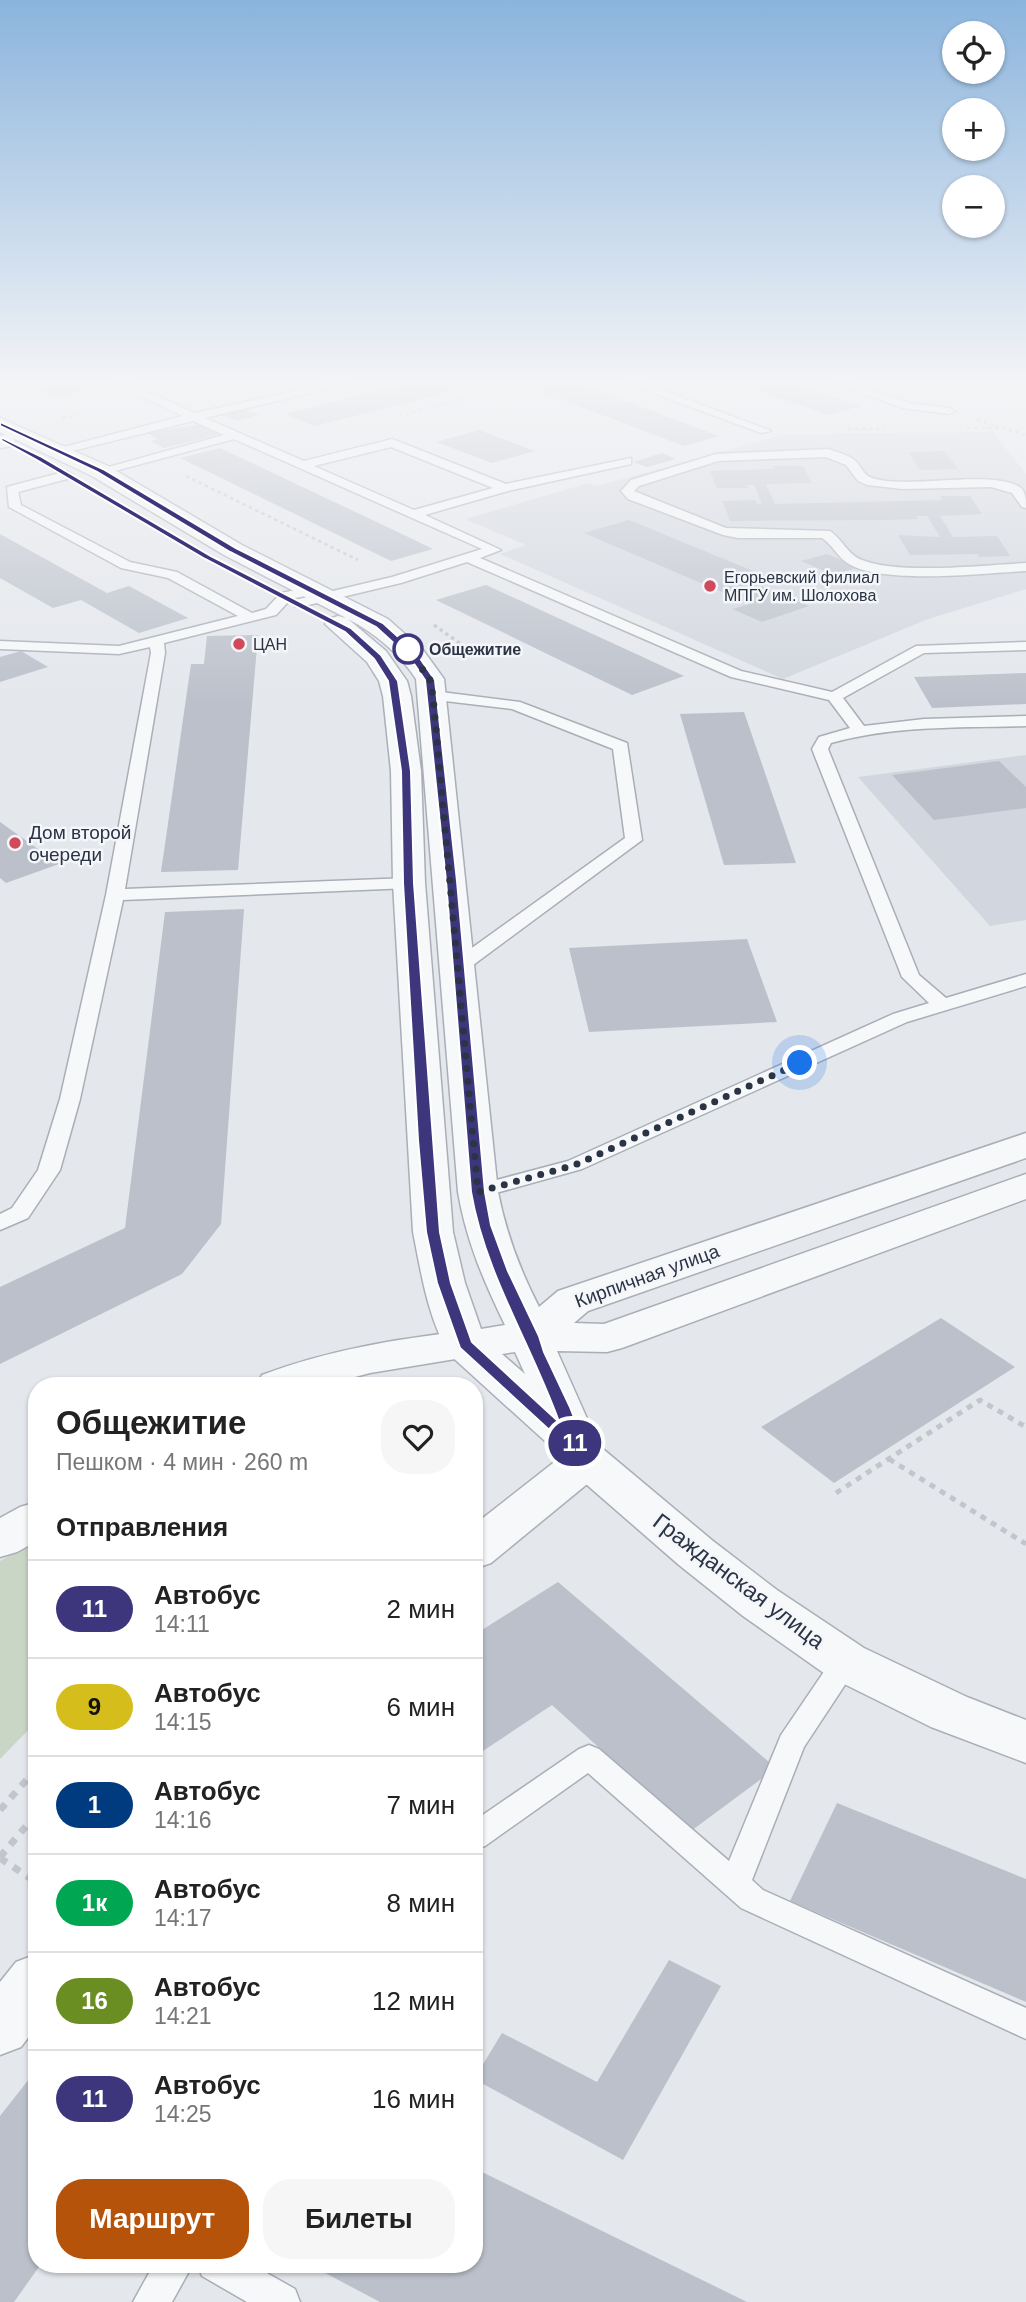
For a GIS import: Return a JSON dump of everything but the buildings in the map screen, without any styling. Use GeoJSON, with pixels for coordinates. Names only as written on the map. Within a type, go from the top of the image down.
{"type":"FeatureCollection","features":[{"type":"Feature","properties":{"kind":"street"},"geometry":{"type":"LineString","coordinates":[[103,491],[208,557],[306,596]]}},
{"type":"Feature","properties":{"kind":"street"},"geometry":{"type":"LineString","coordinates":[[134,491],[306,596],[377,657],[393,681],[406,771],[408,883],[433,1232],[444,1283],[465,1345],[582,1453],[483,1543]]}},
{"type":"Feature","properties":{"kind":"street","name":"Гражданская улица"},"geometry":{"type":"LineString","coordinates":[[306,596],[379,625],[401,642],[430,680],[478,1192],[484,1225],[500,1271],[532,1336],[536,1352],[582,1453],[696,1553],[760,1603],[846,1662],[949,1712],[1026,1742]]}},
{"type":"Feature","properties":{"kind":"street","name":"Кирпичная улица"},"geometry":{"type":"LineString","coordinates":[[532,1336],[572,1301],[1026,1145]]}},
{"type":"Feature","properties":{"kind":"street","name":"Кирпичная улица"},"geometry":{"type":"LineString","coordinates":[[532,1336],[607,1338],[1026,1186]]}},
{"type":"Feature","properties":{"kind":"street"},"geometry":{"type":"LineString","coordinates":[[298,1377],[388,1355],[532,1336]]}},
{"type":"Feature","properties":{"kind":"street"},"geometry":{"type":"LineString","coordinates":[[0,1539],[28,1524]]}},
{"type":"Feature","properties":{"kind":"street"},"geometry":{"type":"LineString","coordinates":[[0,2028],[28,1992]]}},
{"type":"Feature","properties":{"kind":"lane"},"geometry":{"type":"LineString","coordinates":[[11,491],[15,507],[126,565],[172,575],[250,617]]}},
{"type":"Feature","properties":{"kind":"lane"},"geometry":{"type":"LineString","coordinates":[[0,645],[119,650],[271,612],[306,596],[396,580],[494,550],[363,491]]}},
{"type":"Feature","properties":{"kind":"lane"},"geometry":{"type":"LineString","coordinates":[[414,514],[493,491]]}},
{"type":"Feature","properties":{"kind":"lane"},"geometry":{"type":"LineString","coordinates":[[627,491],[632,496],[723,531],[738,534],[825,534],[834,538],[844,555],[874,568],[1026,567]]}},
{"type":"Feature","properties":{"kind":"lane"},"geometry":{"type":"LineString","coordinates":[[468,558],[736,674],[834,696],[860,731]]}},
{"type":"Feature","properties":{"kind":"lane"},"geometry":{"type":"LineString","coordinates":[[0,1223],[20,1213],[49,1170],[70,1099],[115,895],[158,653],[157,642]]}},
{"type":"Feature","properties":{"kind":"lane"},"geometry":{"type":"LineString","coordinates":[[834,696],[921,649],[1026,646]]}},
{"type":"Feature","properties":{"kind":"lane"},"geometry":{"type":"LineString","coordinates":[[433,696],[515,705],[621,746],[634,840],[458,967]]}},
{"type":"Feature","properties":{"kind":"lane"},"geometry":{"type":"LineString","coordinates":[[942,1005],[911,977],[820,749],[825,740],[880,728],[1026,721]]}},
{"type":"Feature","properties":{"kind":"lane"},"geometry":{"type":"LineString","coordinates":[[115,895],[408,883]]}},
{"type":"Feature","properties":{"kind":"lane"},"geometry":{"type":"LineString","coordinates":[[478,1192],[575,1165],[900,1018],[1026,980]]}},
{"type":"Feature","properties":{"kind":"lane"},"geometry":{"type":"LineString","coordinates":[[735,1885],[791,1743],[846,1662]]}},
{"type":"Feature","properties":{"kind":"lane"},"geometry":{"type":"LineString","coordinates":[[483,1832],[589,1757],[752,1899],[1026,2024]]}},
{"type":"Feature","properties":{"kind":"lane"},"geometry":{"type":"LineString","coordinates":[[151,2302],[169,2273]]}},
{"type":"Feature","properties":{"kind":"lane"},"geometry":{"type":"LineString","coordinates":[[231,2273],[282,2302]]}},
{"type":"Feature","properties":{"kind":"path"},"geometry":{"type":"LineString","coordinates":[[217,491],[396,580],[416,596],[409,607],[479,657]]}},
{"type":"Feature","properties":{"kind":"path"},"geometry":{"type":"LineString","coordinates":[[836,1493],[980,1400],[1026,1427]]}},
{"type":"Feature","properties":{"kind":"path"},"geometry":{"type":"LineString","coordinates":[[889,1459],[1026,1544]]}},
{"type":"Feature","properties":{"kind":"path"},"geometry":{"type":"LineString","coordinates":[[0,1810],[28,1778]]}},
{"type":"Feature","properties":{"kind":"path"},"geometry":{"type":"LineString","coordinates":[[28,1824],[0,1857],[28,1877]]}},
{"type":"Feature","properties":{"kind":"shaded area"},"geometry":{"type":"Polygon","coordinates":[[[560,491],[1026,491],[1026,589],[928,619],[783,679],[500,554],[526,545],[465,519],[560,491]]]}},
{"type":"Feature","properties":{"kind":"shaded area"},"geometry":{"type":"Polygon","coordinates":[[[1026,755],[1026,920],[990,926],[858,777],[1026,755]]]}},
{"type":"Feature","properties":{"kind":"green space"},"geometry":{"type":"Polygon","coordinates":[[[28,1545],[28,1730],[0,1759],[0,1561],[28,1545]]]}},
{"type":"Feature","properties":{"kind":"bus line","name":"11"},"geometry":{"type":"LineString","coordinates":[[95,491],[208,557],[348,630],[377,657],[393,681],[406,771],[408,883],[425,1140],[433,1232],[444,1283],[465,1345],[576,1446],[562,1407],[536,1352],[532,1336],[500,1271],[484,1225],[478,1192],[452,881],[430,680],[414,656],[379,625],[233,550],[134,491]]}},
{"type":"Feature","properties":{"kind":"place","name":"Егорьевский филиал МПГУ им. Шолохова"},"geometry":{"type":"Point","coordinates":[710,586]}},
{"type":"Feature","properties":{"kind":"place","name":"ЦАН"},"geometry":{"type":"Point","coordinates":[239,644]}},
{"type":"Feature","properties":{"kind":"place","name":"Общежитие"},"geometry":{"type":"Point","coordinates":[408,649]}},
{"type":"Feature","properties":{"kind":"place","name":"Дом второй очереди"},"geometry":{"type":"Point","coordinates":[15,843]}},
{"type":"Feature","properties":{"kind":"route"},"geometry":{"type":"LineString","coordinates":[[408,649],[430,680],[433,696],[452,881],[478,1192],[575,1165],[800,1063]]}}]}
